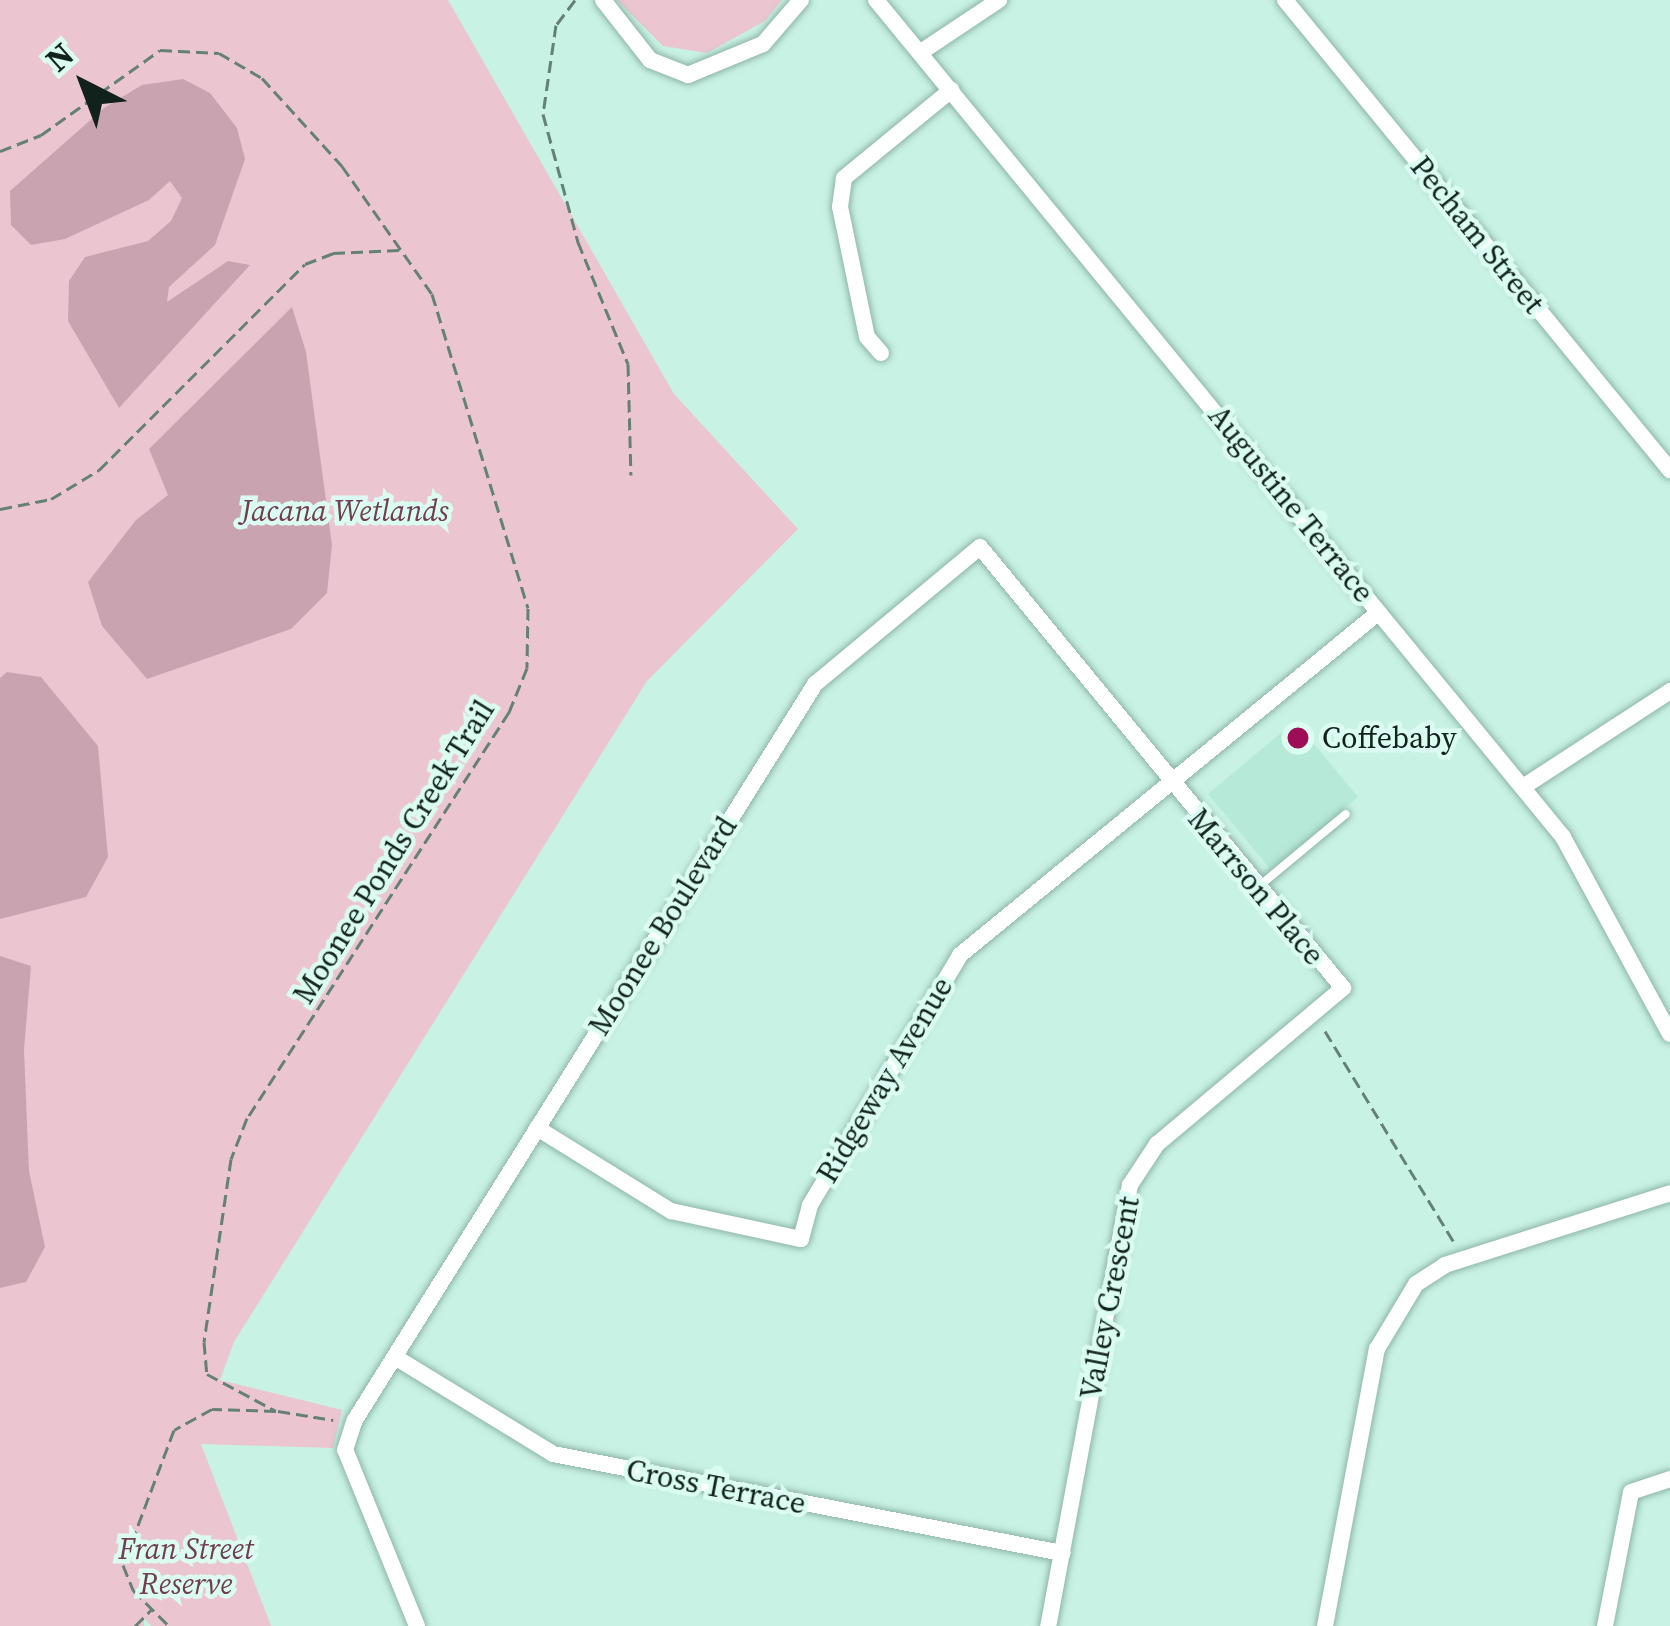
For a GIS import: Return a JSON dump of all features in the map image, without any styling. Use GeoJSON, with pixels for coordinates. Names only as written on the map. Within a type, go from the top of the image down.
{"type":"FeatureCollection","features":[{"type":"Feature","properties":{"kind":"street"},"geometry":{"type":"LineString","coordinates":[[603,0],[650,59],[688,75],[763,44],[801,0]]}},
{"type":"Feature","properties":{"kind":"street","name":"Augustine Terrace"},"geometry":{"type":"LineString","coordinates":[[876,0],[1563,837],[1670,1034]]}},
{"type":"Feature","properties":{"kind":"street"},"geometry":{"type":"LineString","coordinates":[[921,52],[998,0]]}},
{"type":"Feature","properties":{"kind":"street","name":"Pecham Street"},"geometry":{"type":"LineString","coordinates":[[1285,0],[1670,470]]}},
{"type":"Feature","properties":{"kind":"street"},"geometry":{"type":"LineString","coordinates":[[881,353],[867,337],[840,207],[844,178],[951,90]]}},
{"type":"Feature","properties":{"kind":"street","name":"Moonee Boulevard"},"geometry":{"type":"LineString","coordinates":[[417,1626],[346,1450],[394,1357],[814,684],[980,547],[1170,784]]}},
{"type":"Feature","properties":{"kind":"street","name":"Ridgeway Avenue"},"geometry":{"type":"LineString","coordinates":[[537,1128],[671,1211],[801,1239],[810,1204],[959,956],[1379,612]]}},
{"type":"Feature","properties":{"kind":"street"},"geometry":{"type":"LineString","coordinates":[[1523,787],[1670,691]]}},
{"type":"Feature","properties":{"kind":"street","name":"Marrson Place"},"geometry":{"type":"LineString","coordinates":[[1170,784],[1343,988]]}},
{"type":"Feature","properties":{"kind":"street","name":"Valley Crescent"},"geometry":{"type":"LineString","coordinates":[[1048,1626],[1130,1185],[1156,1144],[1343,988]]}},
{"type":"Feature","properties":{"kind":"street"},"geometry":{"type":"LineString","coordinates":[[1324,1626],[1377,1349],[1403,1300],[1445,1265],[1670,1193]]}},
{"type":"Feature","properties":{"kind":"street","name":"Cross Terrace"},"geometry":{"type":"LineString","coordinates":[[394,1357],[553,1454],[1062,1553]]}},
{"type":"Feature","properties":{"kind":"street"},"geometry":{"type":"LineString","coordinates":[[1605,1626],[1631,1492],[1670,1479]]}},
{"type":"Feature","properties":{"kind":"lane"},"geometry":{"type":"LineString","coordinates":[[1256,888],[1346,814]]}},
{"type":"Feature","properties":{"kind":"path"},"geometry":{"type":"LineString","coordinates":[[575,0],[556,25],[543,114],[578,242],[628,364],[631,475]]}},
{"type":"Feature","properties":{"kind":"path","name":"Moonee Ponds Creek Trail"},"geometry":{"type":"LineString","coordinates":[[0,151],[41,135],[132,63],[195,46],[240,62],[286,100],[432,294],[519,561],[530,641],[509,712],[248,1118],[230,1159],[205,1361],[212,1382],[276,1411]]}},
{"type":"Feature","properties":{"kind":"path"},"geometry":{"type":"LineString","coordinates":[[0,509],[51,499],[99,470],[305,264],[333,253],[399,250]]}},
{"type":"Feature","properties":{"kind":"path"},"geometry":{"type":"LineString","coordinates":[[1324,1030],[1454,1241]]}},
{"type":"Feature","properties":{"kind":"path"},"geometry":{"type":"LineString","coordinates":[[170,1626],[152,1609],[123,1565],[174,1430],[212,1409],[276,1411],[331,1420]]}},
{"type":"Feature","properties":{"kind":"path"},"geometry":{"type":"LineString","coordinates":[[135,1626],[152,1609]]}},
{"type":"Feature","properties":{"kind":"shaded area"},"geometry":{"type":"Polygon","coordinates":[[[183,79],[210,93],[237,128],[245,159],[215,245],[169,287],[167,302],[228,261],[250,265],[119,408],[68,321],[69,281],[85,257],[148,241],[171,221],[182,198],[170,181],[149,200],[65,239],[31,245],[11,225],[10,191],[104,108],[142,85],[183,79]]]}},
{"type":"Feature","properties":{"kind":"shaded area"},"geometry":{"type":"Polygon","coordinates":[[[292,307],[306,352],[332,545],[327,593],[291,629],[147,679],[102,626],[88,582],[136,520],[168,495],[149,449],[292,307]]]}},
{"type":"Feature","properties":{"kind":"shaded area"},"geometry":{"type":"Polygon","coordinates":[[[7,672],[41,677],[98,746],[108,857],[86,897],[0,919],[0,678],[7,672]]]}},
{"type":"Feature","properties":{"kind":"shaded area"},"geometry":{"type":"Polygon","coordinates":[[[1295,721],[1358,797],[1271,870],[1208,794],[1295,721]]]}},
{"type":"Feature","properties":{"kind":"shaded area"},"geometry":{"type":"Polygon","coordinates":[[[0,956],[31,966],[24,1050],[29,1171],[45,1247],[26,1282],[0,1288],[0,956]]]}},
{"type":"Feature","properties":{"kind":"green space","name":"Jacana Wetlands"},"geometry":{"type":"Polygon","coordinates":[[[0,0],[448,0],[674,394],[798,529],[647,681],[234,1342],[220,1380],[342,1410],[333,1448],[201,1444],[271,1626],[151,1626],[144,1618],[144,1626],[0,1626],[0,0]]]}},
{"type":"Feature","properties":{"kind":"green space"},"geometry":{"type":"Polygon","coordinates":[[[617,0],[782,0],[765,21],[707,53],[663,46],[617,0]]]}},
{"type":"Feature","properties":{"kind":"place","name":"Coffebaby"},"geometry":{"type":"Point","coordinates":[1298,738]}},
{"type":"Feature","properties":{"kind":"park label","name":"Fran Street Reserve"},"geometry":{"type":"Point","coordinates":[186,1566]}}]}
